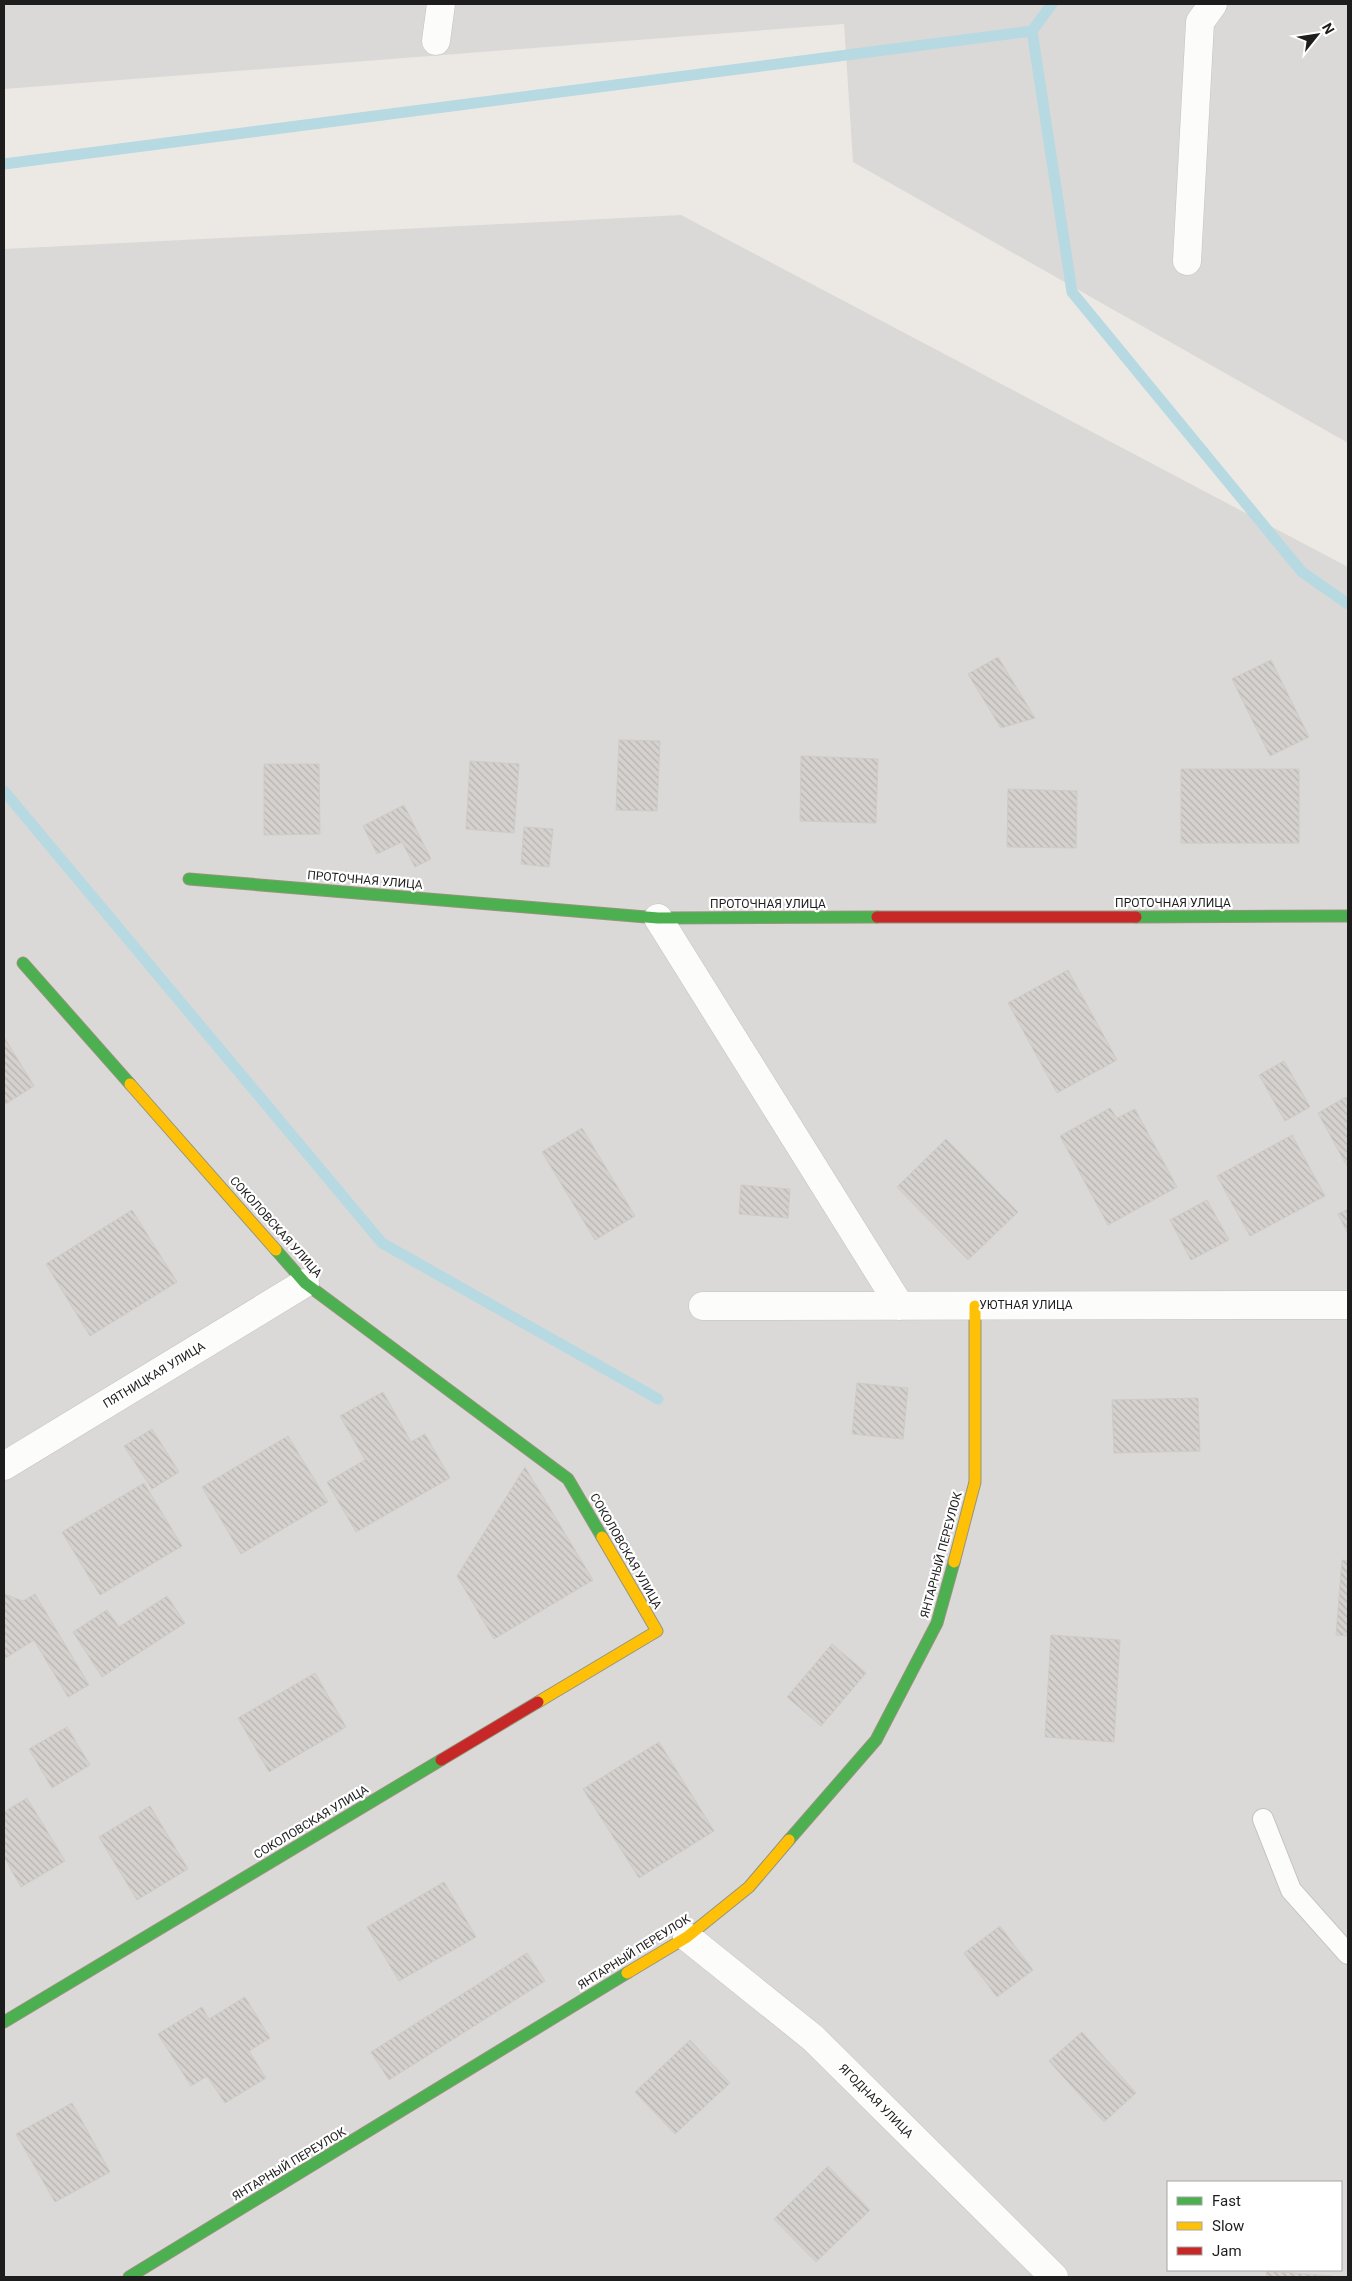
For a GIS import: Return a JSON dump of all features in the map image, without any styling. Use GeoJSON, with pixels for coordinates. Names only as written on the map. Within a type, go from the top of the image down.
{"type":"FeatureCollection","features":[{"type":"Feature","properties":{"kind":"street"},"geometry":{"type":"LineString","coordinates":[[436,41],[441,4]]}},
{"type":"Feature","properties":{"kind":"street"},"geometry":{"type":"LineString","coordinates":[[1187,261],[1200,22],[1214,4]]}},
{"type":"Feature","properties":{"kind":"street","name":"ПРОТОЧНАЯ УЛИЦА"},"geometry":{"type":"LineString","coordinates":[[189,879],[658,918],[1348,916]]}},
{"type":"Feature","properties":{"kind":"street"},"geometry":{"type":"LineString","coordinates":[[658,918],[900,1306]]}},
{"type":"Feature","properties":{"kind":"street","name":"СОКОЛОВСКАЯ УЛИЦА"},"geometry":{"type":"LineString","coordinates":[[4,2022],[657,1631],[568,1479],[305,1283],[23,963]]}},
{"type":"Feature","properties":{"kind":"street","name":"ПЯТНИЦКАЯ УЛИЦА"},"geometry":{"type":"LineString","coordinates":[[4,1466],[305,1283]]}},
{"type":"Feature","properties":{"kind":"street","name":"УЮТНАЯ УЛИЦА"},"geometry":{"type":"LineString","coordinates":[[703,1306],[1348,1305]]}},
{"type":"Feature","properties":{"kind":"street","name":"ЯНТАРНЫЙ ПЕРЕУЛОК"},"geometry":{"type":"LineString","coordinates":[[129,2277],[687,1938],[748,1887],[876,1740],[937,1623],[975,1482],[975,1306]]}},
{"type":"Feature","properties":{"kind":"street","name":"ЯГОДНАЯ УЛИЦА"},"geometry":{"type":"LineString","coordinates":[[687,1938],[813,2038],[1054,2277]]}},
{"type":"Feature","properties":{"kind":"lane"},"geometry":{"type":"LineString","coordinates":[[1263,1820],[1291,1890],[1348,1954]]}},
{"type":"Feature","properties":{"kind":"shaded area"},"geometry":{"type":"Polygon","coordinates":[[[4,4],[1348,4],[1348,443],[853,162],[844,24],[4,89],[4,4]]]}},
{"type":"Feature","properties":{"kind":"shaded area"},"geometry":{"type":"Polygon","coordinates":[[[681,215],[1348,567],[1348,2277],[4,2277],[4,249],[681,215]]]}},
{"type":"Feature","properties":{"kind":"building"},"geometry":{"type":"Polygon","coordinates":[[[998,657],[1035,718],[1001,728],[968,674],[998,657]]]}},
{"type":"Feature","properties":{"kind":"building"},"geometry":{"type":"Polygon","coordinates":[[[1271,660],[1309,737],[1270,756],[1232,679],[1271,660]]]}},
{"type":"Feature","properties":{"kind":"building"},"geometry":{"type":"Polygon","coordinates":[[[619,740],[660,741],[657,811],[616,810],[619,740]]]}},
{"type":"Feature","properties":{"kind":"building"},"geometry":{"type":"Polygon","coordinates":[[[801,756],[878,759],[876,823],[800,821],[801,756]]]}},
{"type":"Feature","properties":{"kind":"building"},"geometry":{"type":"Polygon","coordinates":[[[470,761],[519,764],[514,833],[466,829],[470,761]]]}},
{"type":"Feature","properties":{"kind":"building"},"geometry":{"type":"Polygon","coordinates":[[[264,764],[319,764],[320,834],[264,835],[264,764]]]}},
{"type":"Feature","properties":{"kind":"building"},"geometry":{"type":"Polygon","coordinates":[[[1181,769],[1299,769],[1299,843],[1181,843],[1181,769]]]}},
{"type":"Feature","properties":{"kind":"building"},"geometry":{"type":"Polygon","coordinates":[[[1008,789],[1077,791],[1076,848],[1007,847],[1008,789]]]}},
{"type":"Feature","properties":{"kind":"building"},"geometry":{"type":"Polygon","coordinates":[[[404,805],[431,859],[415,867],[402,842],[377,854],[363,826],[404,805]]]}},
{"type":"Feature","properties":{"kind":"building"},"geometry":{"type":"Polygon","coordinates":[[[524,827],[553,829],[549,867],[521,864],[524,827]]]}},
{"type":"Feature","properties":{"kind":"building"},"geometry":{"type":"Polygon","coordinates":[[[1068,970],[1117,1060],[1057,1093],[1008,1003],[1068,970]]]}},
{"type":"Feature","properties":{"kind":"building"},"geometry":{"type":"Polygon","coordinates":[[[4,1037],[34,1086],[4,1105],[4,1037]]]}},
{"type":"Feature","properties":{"kind":"building"},"geometry":{"type":"Polygon","coordinates":[[[1284,1061],[1310,1107],[1285,1121],[1259,1075],[1284,1061]]]}},
{"type":"Feature","properties":{"kind":"building"},"geometry":{"type":"Polygon","coordinates":[[[1346,1097],[1348,1101],[1348,1168],[1318,1113],[1346,1097]]]}},
{"type":"Feature","properties":{"kind":"building"},"geometry":{"type":"Polygon","coordinates":[[[1110,1108],[1117,1118],[1135,1109],[1177,1187],[1108,1225],[1060,1136],[1110,1108]]]}},
{"type":"Feature","properties":{"kind":"building"},"geometry":{"type":"Polygon","coordinates":[[[582,1128],[635,1216],[595,1240],[542,1152],[582,1128]]]}},
{"type":"Feature","properties":{"kind":"building"},"geometry":{"type":"Polygon","coordinates":[[[1292,1135],[1325,1196],[1250,1236],[1217,1176],[1292,1135]]]}},
{"type":"Feature","properties":{"kind":"building"},"geometry":{"type":"Polygon","coordinates":[[[946,1139],[1018,1212],[968,1260],[897,1187],[946,1139]]]}},
{"type":"Feature","properties":{"kind":"building"},"geometry":{"type":"Polygon","coordinates":[[[741,1185],[790,1189],[788,1218],[739,1214],[741,1185]]]}},
{"type":"Feature","properties":{"kind":"building"},"geometry":{"type":"Polygon","coordinates":[[[1207,1200],[1229,1240],[1191,1260],[1170,1220],[1207,1200]]]}},
{"type":"Feature","properties":{"kind":"building"},"geometry":{"type":"Polygon","coordinates":[[[1348,1209],[1348,1234],[1338,1214],[1348,1209]]]}},
{"type":"Feature","properties":{"kind":"building"},"geometry":{"type":"Polygon","coordinates":[[[132,1210],[177,1282],[90,1336],[46,1264],[132,1210]]]}},
{"type":"Feature","properties":{"kind":"building"},"geometry":{"type":"Polygon","coordinates":[[[857,1383],[908,1388],[903,1439],[852,1434],[857,1383]]]}},
{"type":"Feature","properties":{"kind":"building"},"geometry":{"type":"Polygon","coordinates":[[[383,1392],[411,1442],[425,1434],[450,1478],[356,1532],[327,1482],[365,1460],[340,1416],[383,1392]]]}},
{"type":"Feature","properties":{"kind":"building"},"geometry":{"type":"Polygon","coordinates":[[[1198,1398],[1200,1451],[1114,1453],[1112,1400],[1198,1398]]]}},
{"type":"Feature","properties":{"kind":"building"},"geometry":{"type":"Polygon","coordinates":[[[152,1429],[179,1472],[152,1489],[124,1446],[152,1429]]]}},
{"type":"Feature","properties":{"kind":"building"},"geometry":{"type":"Polygon","coordinates":[[[288,1436],[328,1502],[241,1554],[202,1487],[288,1436]]]}},
{"type":"Feature","properties":{"kind":"building"},"geometry":{"type":"Polygon","coordinates":[[[525,1467],[593,1580],[494,1639],[457,1576],[525,1467]]]}},
{"type":"Feature","properties":{"kind":"building"},"geometry":{"type":"Polygon","coordinates":[[[144,1483],[182,1546],[100,1595],[62,1532],[144,1483]]]}},
{"type":"Feature","properties":{"kind":"building"},"geometry":{"type":"Polygon","coordinates":[[[1342,1560],[1348,1561],[1348,1636],[1336,1635],[1342,1560]]]}},
{"type":"Feature","properties":{"kind":"building"},"geometry":{"type":"Polygon","coordinates":[[[4,1594],[23,1601],[35,1594],[89,1685],[68,1697],[34,1640],[4,1659],[4,1594]]]}},
{"type":"Feature","properties":{"kind":"building"},"geometry":{"type":"Polygon","coordinates":[[[167,1596],[185,1623],[102,1677],[73,1632],[107,1610],[119,1627],[167,1596]]]}},
{"type":"Feature","properties":{"kind":"building"},"geometry":{"type":"Polygon","coordinates":[[[1051,1635],[1120,1640],[1114,1742],[1045,1737],[1051,1635]]]}},
{"type":"Feature","properties":{"kind":"building"},"geometry":{"type":"Polygon","coordinates":[[[832,1644],[866,1673],[821,1726],[787,1697],[832,1644]]]}},
{"type":"Feature","properties":{"kind":"building"},"geometry":{"type":"Polygon","coordinates":[[[315,1673],[346,1727],[269,1772],[238,1718],[315,1673]]]}},
{"type":"Feature","properties":{"kind":"building"},"geometry":{"type":"Polygon","coordinates":[[[67,1727],[90,1765],[52,1788],[29,1749],[67,1727]]]}},
{"type":"Feature","properties":{"kind":"building"},"geometry":{"type":"Polygon","coordinates":[[[659,1742],[714,1831],[639,1878],[583,1789],[659,1742]]]}},
{"type":"Feature","properties":{"kind":"building"},"geometry":{"type":"Polygon","coordinates":[[[27,1798],[65,1861],[21,1887],[4,1857],[4,1812],[27,1798]]]}},
{"type":"Feature","properties":{"kind":"building"},"geometry":{"type":"Polygon","coordinates":[[[150,1806],[188,1869],[137,1900],[99,1837],[150,1806]]]}},
{"type":"Feature","properties":{"kind":"building"},"geometry":{"type":"Polygon","coordinates":[[[444,1882],[476,1937],[399,1981],[367,1927],[444,1882]]]}},
{"type":"Feature","properties":{"kind":"building"},"geometry":{"type":"Polygon","coordinates":[[[1000,1926],[1033,1970],[997,1997],[964,1953],[1000,1926]]]}},
{"type":"Feature","properties":{"kind":"building"},"geometry":{"type":"Polygon","coordinates":[[[527,1953],[545,1981],[389,2080],[371,2052],[527,1953]]]}},
{"type":"Feature","properties":{"kind":"building"},"geometry":{"type":"Polygon","coordinates":[[[245,1997],[270,2038],[249,2051],[266,2078],[225,2103],[207,2076],[191,2086],[158,2034],[202,2007],[209,2019],[245,1997]]]}},
{"type":"Feature","properties":{"kind":"building"},"geometry":{"type":"Polygon","coordinates":[[[1082,2032],[1136,2093],[1104,2122],[1049,2061],[1082,2032]]]}},
{"type":"Feature","properties":{"kind":"building"},"geometry":{"type":"Polygon","coordinates":[[[690,2040],[730,2083],[675,2134],[635,2092],[690,2040]]]}},
{"type":"Feature","properties":{"kind":"building"},"geometry":{"type":"Polygon","coordinates":[[[72,2103],[110,2172],[55,2202],[16,2134],[72,2103]]]}},
{"type":"Feature","properties":{"kind":"building"},"geometry":{"type":"Polygon","coordinates":[[[828,2166],[870,2210],[816,2262],[774,2219],[828,2166]]]}},
{"type":"Feature","properties":{"kind":"building"},"geometry":{"type":"Polygon","coordinates":[[[1267,2271],[1333,2276],[1333,2277],[1266,2277],[1267,2271]]]}},
{"type":"Feature","properties":{"kind":"waterway"},"geometry":{"type":"LineString","coordinates":[[4,164],[1032,31],[1052,4]]}},
{"type":"Feature","properties":{"kind":"waterway"},"geometry":{"type":"LineString","coordinates":[[1032,31],[1072,292],[1302,572],[1348,604]]}},
{"type":"Feature","properties":{"kind":"waterway"},"geometry":{"type":"LineString","coordinates":[[4,791],[382,1243],[658,1399]]}},
{"type":"Feature","properties":{"kind":"traffic: fast"},"geometry":{"type":"LineString","coordinates":[[189,879],[658,918],[877,917]]}},
{"type":"Feature","properties":{"kind":"traffic: fast"},"geometry":{"type":"LineString","coordinates":[[1136,917],[1348,916]]}},
{"type":"Feature","properties":{"kind":"traffic: fast"},"geometry":{"type":"LineString","coordinates":[[23,963],[130,1084]]}},
{"type":"Feature","properties":{"kind":"traffic: fast"},"geometry":{"type":"LineString","coordinates":[[276,1250],[305,1283],[568,1479],[602,1537]]}},
{"type":"Feature","properties":{"kind":"traffic: fast"},"geometry":{"type":"LineString","coordinates":[[789,1840],[876,1740],[937,1623],[954,1562]]}},
{"type":"Feature","properties":{"kind":"traffic: fast"},"geometry":{"type":"LineString","coordinates":[[4,2022],[441,1760]]}},
{"type":"Feature","properties":{"kind":"traffic: fast"},"geometry":{"type":"LineString","coordinates":[[129,2277],[627,1973]]}},
{"type":"Feature","properties":{"kind":"traffic: slow"},"geometry":{"type":"LineString","coordinates":[[130,1084],[276,1250]]}},
{"type":"Feature","properties":{"kind":"traffic: slow"},"geometry":{"type":"LineString","coordinates":[[954,1562],[975,1482],[975,1306]]}},
{"type":"Feature","properties":{"kind":"traffic: slow"},"geometry":{"type":"LineString","coordinates":[[538,1702],[657,1631],[602,1537]]}},
{"type":"Feature","properties":{"kind":"traffic: slow"},"geometry":{"type":"LineString","coordinates":[[627,1973],[687,1937],[749,1887],[789,1840]]}},
{"type":"Feature","properties":{"kind":"traffic: jam"},"geometry":{"type":"LineString","coordinates":[[877,917],[1136,917]]}},
{"type":"Feature","properties":{"kind":"traffic: jam"},"geometry":{"type":"LineString","coordinates":[[441,1760],[538,1702]]}}]}
